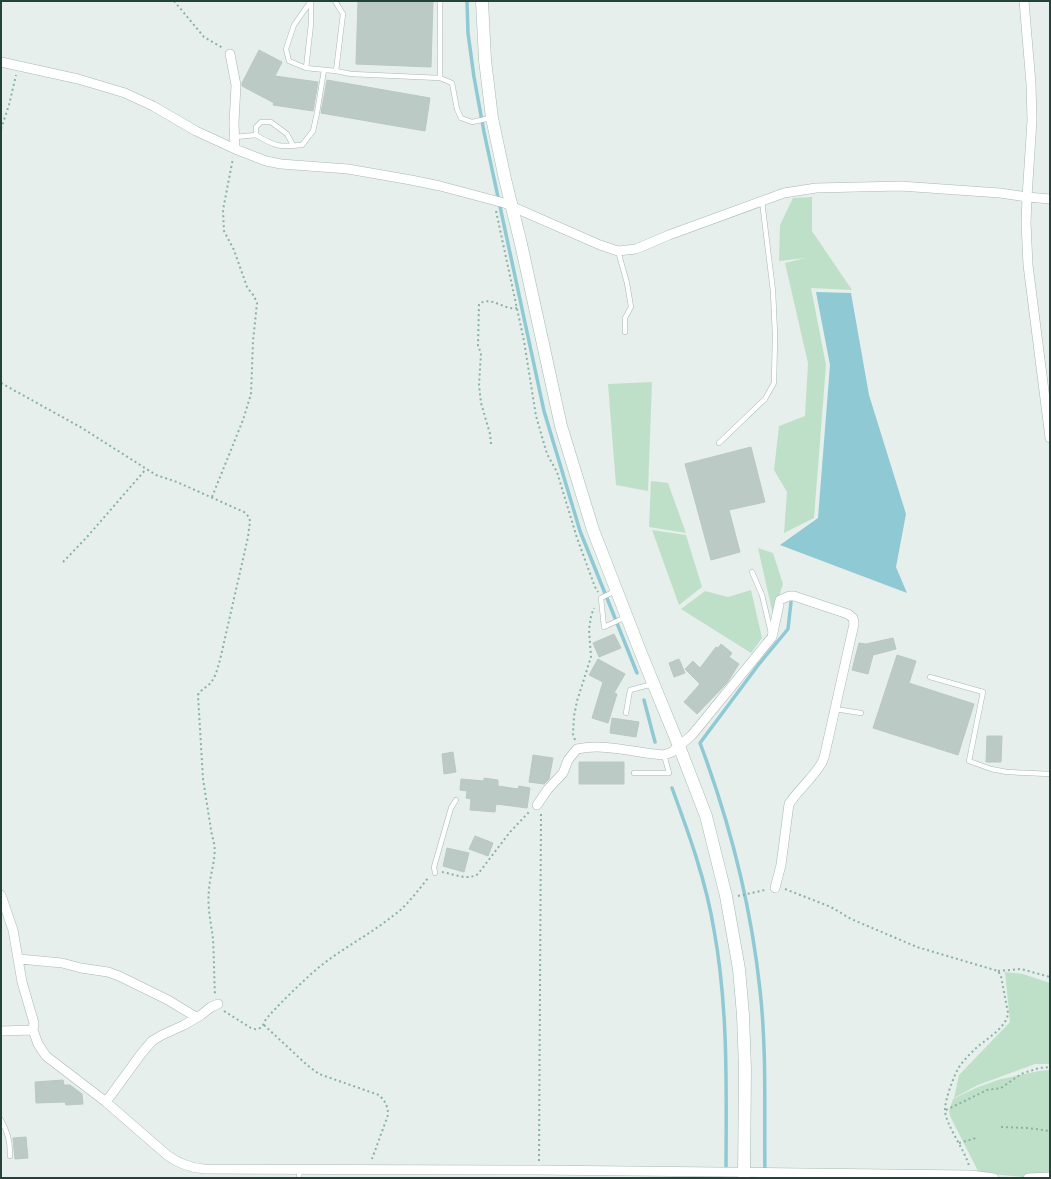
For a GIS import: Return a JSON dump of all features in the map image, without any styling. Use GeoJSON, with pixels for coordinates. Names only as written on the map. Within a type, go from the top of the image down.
{"type":"FeatureCollection","features":[{"type":"Feature","properties":{"kind":"street"},"geometry":{"type":"LineString","coordinates":[[482,1],[489,119],[501,203],[561,426],[613,592],[679,746],[706,816],[726,896],[738,961],[743,1015],[745,1069],[740,1174]]}},
{"type":"Feature","properties":{"kind":"street"},"geometry":{"type":"LineString","coordinates":[[1024,1],[1031,84],[1032,120],[1027,197],[1028,265],[1050,438]]}},
{"type":"Feature","properties":{"kind":"street"},"geometry":{"type":"LineString","coordinates":[[230,54],[236,85],[235,149]]}},
{"type":"Feature","properties":{"kind":"street"},"geometry":{"type":"LineString","coordinates":[[1,62],[78,79],[125,93],[153,106],[196,131],[266,161],[281,164],[348,169],[411,180],[501,203],[600,245],[618,251],[636,249],[669,235],[784,193],[816,188],[900,186],[1000,193],[1050,199]]}},
{"type":"Feature","properties":{"kind":"street"},"geometry":{"type":"LineString","coordinates":[[537,805],[548,789],[563,773],[568,760],[577,749],[605,747],[664,755],[672,752],[692,735],[772,637],[780,600],[789,596],[794,596],[848,614],[853,618],[854,624],[822,763],[816,772],[793,797],[789,804],[781,865],[775,888]]}},
{"type":"Feature","properties":{"kind":"street"},"geometry":{"type":"LineString","coordinates":[[1,895],[13,930],[22,982],[34,1023],[33,1030],[38,1044],[46,1056],[106,1102],[173,1160],[188,1167],[300,1173],[370,1170],[721,1171],[740,1174],[764,1172],[950,1177],[971,1175],[994,1178]]}},
{"type":"Feature","properties":{"kind":"street"},"geometry":{"type":"LineString","coordinates":[[19,958],[62,963],[81,968],[108,972],[120,976],[168,1000],[196,1017]]}},
{"type":"Feature","properties":{"kind":"street"},"geometry":{"type":"LineString","coordinates":[[106,1102],[152,1041],[184,1026],[211,1007],[218,1004]]}},
{"type":"Feature","properties":{"kind":"street"},"geometry":{"type":"LineString","coordinates":[[1,1031],[33,1030]]}},
{"type":"Feature","properties":{"kind":"street"},"geometry":{"type":"LineString","coordinates":[[1028,1178],[1050,1177]]}},
{"type":"Feature","properties":{"kind":"lane"},"geometry":{"type":"LineString","coordinates":[[306,68],[311,24],[311,1]]}},
{"type":"Feature","properties":{"kind":"lane"},"geometry":{"type":"LineString","coordinates":[[311,1],[294,26],[286,49],[290,61],[306,68],[351,74],[440,78],[452,83],[457,109],[461,118],[472,122],[489,119]]}},
{"type":"Feature","properties":{"kind":"lane"},"geometry":{"type":"LineString","coordinates":[[335,1],[343,14],[336,71]]}},
{"type":"Feature","properties":{"kind":"lane"},"geometry":{"type":"LineString","coordinates":[[440,2],[440,78]]}},
{"type":"Feature","properties":{"kind":"lane"},"geometry":{"type":"LineString","coordinates":[[234,137],[256,135],[272,145],[293,146],[302,144],[313,131],[324,70]]}},
{"type":"Feature","properties":{"kind":"lane"},"geometry":{"type":"LineString","coordinates":[[256,135],[256,127],[261,122],[271,122],[287,134],[293,146]]}},
{"type":"Feature","properties":{"kind":"lane"},"geometry":{"type":"LineString","coordinates":[[719,443],[765,399],[774,382],[775,335],[773,291],[762,201]]}},
{"type":"Feature","properties":{"kind":"lane"},"geometry":{"type":"LineString","coordinates":[[618,251],[627,283],[631,307],[625,318],[625,332]]}},
{"type":"Feature","properties":{"kind":"lane"},"geometry":{"type":"LineString","coordinates":[[752,572],[762,595],[772,637]]}},
{"type":"Feature","properties":{"kind":"lane"},"geometry":{"type":"LineString","coordinates":[[613,592],[602,597],[604,626],[624,618]]}},
{"type":"Feature","properties":{"kind":"lane"},"geometry":{"type":"LineString","coordinates":[[930,677],[983,692],[969,761],[1007,772],[1050,774]]}},
{"type":"Feature","properties":{"kind":"lane"},"geometry":{"type":"LineString","coordinates":[[626,713],[630,690],[653,684]]}},
{"type":"Feature","properties":{"kind":"lane"},"geometry":{"type":"LineString","coordinates":[[835,709],[862,713]]}},
{"type":"Feature","properties":{"kind":"lane"},"geometry":{"type":"LineString","coordinates":[[634,773],[669,773],[664,755]]}},
{"type":"Feature","properties":{"kind":"lane"},"geometry":{"type":"LineString","coordinates":[[435,873],[434,867],[450,808],[456,800]]}},
{"type":"Feature","properties":{"kind":"lane"},"geometry":{"type":"LineString","coordinates":[[1,1120],[7,1129],[10,1141],[10,1156]]}},
{"type":"Feature","properties":{"kind":"path"},"geometry":{"type":"LineString","coordinates":[[174,1],[204,37],[218,44],[230,54]]}},
{"type":"Feature","properties":{"kind":"path"},"geometry":{"type":"LineString","coordinates":[[1,129],[10,105],[16,66]]}},
{"type":"Feature","properties":{"kind":"path"},"geometry":{"type":"LineString","coordinates":[[212,497],[243,420],[251,394],[253,341],[257,303],[247,287],[234,250],[224,231],[223,210],[235,149]]}},
{"type":"Feature","properties":{"kind":"path"},"geometry":{"type":"LineString","coordinates":[[501,203],[496,210],[524,340],[536,416],[547,454],[557,472],[577,538],[595,587],[602,597],[596,603],[591,616],[589,630],[591,657],[577,701],[574,716],[573,734],[577,749]]}},
{"type":"Feature","properties":{"kind":"path"},"geometry":{"type":"LineString","coordinates":[[491,444],[490,434],[481,403],[479,385],[481,353],[478,346],[479,304],[484,301],[492,301],[511,309],[517,308]]}},
{"type":"Feature","properties":{"kind":"path"},"geometry":{"type":"LineString","coordinates":[[1,383],[82,428],[156,475],[212,497],[244,512],[249,517],[248,537],[243,563],[220,660],[215,676],[211,683],[200,690],[198,699],[203,779],[212,836],[215,844],[214,864],[208,891],[215,993],[218,1004],[224,1011],[251,1028],[256,1029],[264,1024],[264,1020],[318,968],[339,951],[394,916],[404,907],[429,876],[435,873],[444,872],[468,878],[478,874],[510,832],[537,805],[541,814],[539,1170]]}},
{"type":"Feature","properties":{"kind":"path"},"geometry":{"type":"LineString","coordinates":[[63,562],[87,537],[146,469]]}},
{"type":"Feature","properties":{"kind":"path"},"geometry":{"type":"LineString","coordinates":[[741,896],[775,888],[783,888],[917,947],[998,970],[1021,969],[1050,977]]}},
{"type":"Feature","properties":{"kind":"path"},"geometry":{"type":"LineString","coordinates":[[971,1175],[967,1157],[948,1120],[945,1110],[958,1068],[975,1049],[989,1038],[1008,1018],[1001,976],[998,970]]}},
{"type":"Feature","properties":{"kind":"path"},"geometry":{"type":"LineString","coordinates":[[264,1024],[307,1065],[319,1074],[379,1095],[385,1101],[388,1108],[388,1115],[370,1170]]}},
{"type":"Feature","properties":{"kind":"path"},"geometry":{"type":"LineString","coordinates":[[945,1110],[987,1090],[1001,1088],[1021,1074],[1039,1068],[1050,1067]]}},
{"type":"Feature","properties":{"kind":"path"},"geometry":{"type":"LineString","coordinates":[[1001,1127],[1028,1128],[1050,1131]]}},
{"type":"Feature","properties":{"kind":"path"},"geometry":{"type":"LineString","coordinates":[[960,1143],[976,1138]]}},
{"type":"Feature","properties":{"kind":"green space"},"geometry":{"type":"Polygon","coordinates":[[[812,197],[812,231],[852,290],[811,288],[826,365],[814,518],[784,533],[787,492],[774,470],[779,426],[805,416],[808,363],[785,263],[805,258],[779,261],[780,225],[793,198],[812,197]]]}},
{"type":"Feature","properties":{"kind":"green space"},"geometry":{"type":"Polygon","coordinates":[[[652,382],[648,491],[616,485],[608,384],[652,382]]]}},
{"type":"Feature","properties":{"kind":"green space"},"geometry":{"type":"Polygon","coordinates":[[[651,481],[668,483],[686,533],[649,527],[651,481]]]}},
{"type":"Feature","properties":{"kind":"green space"},"geometry":{"type":"Polygon","coordinates":[[[652,530],[686,535],[702,587],[679,605],[652,530]]]}},
{"type":"Feature","properties":{"kind":"green space"},"geometry":{"type":"Polygon","coordinates":[[[758,548],[773,553],[783,584],[773,615],[758,548]]]}},
{"type":"Feature","properties":{"kind":"green space"},"geometry":{"type":"Polygon","coordinates":[[[751,590],[762,638],[751,653],[681,609],[705,591],[728,597],[751,590]]]}},
{"type":"Feature","properties":{"kind":"green space"},"geometry":{"type":"Polygon","coordinates":[[[1005,972],[1023,974],[1050,983],[1050,1064],[1035,1064],[978,1085],[954,1098],[959,1075],[1010,1022],[1005,972]]]}},
{"type":"Feature","properties":{"kind":"green space"},"geometry":{"type":"Polygon","coordinates":[[[1050,1070],[1050,1175],[1023,1177],[979,1173],[950,1116],[949,1111],[953,1099],[978,1087],[1001,1079],[1050,1070]]]}},
{"type":"Feature","properties":{"kind":"water"},"geometry":{"type":"Polygon","coordinates":[[[816,292],[851,293],[869,395],[906,514],[896,567],[907,593],[780,545],[818,518],[830,365],[816,292]]]}},
{"type":"Feature","properties":{"kind":"building"},"geometry":{"type":"Polygon","coordinates":[[[358,1],[433,1],[431,67],[356,64],[358,1]]]}},
{"type":"Feature","properties":{"kind":"building"},"geometry":{"type":"Polygon","coordinates":[[[259,50],[282,62],[275,76],[318,82],[313,111],[273,105],[274,103],[242,86],[242,83],[259,50]]]}},
{"type":"Feature","properties":{"kind":"building"},"geometry":{"type":"Polygon","coordinates":[[[327,80],[430,98],[425,131],[321,113],[327,80]]]}},
{"type":"Feature","properties":{"kind":"building"},"geometry":{"type":"Polygon","coordinates":[[[751,447],[765,502],[729,510],[740,552],[711,560],[685,464],[751,447]]]}},
{"type":"Feature","properties":{"kind":"building"},"geometry":{"type":"Polygon","coordinates":[[[614,634],[621,648],[599,657],[593,643],[614,634]]]}},
{"type":"Feature","properties":{"kind":"building"},"geometry":{"type":"Polygon","coordinates":[[[893,638],[896,649],[873,655],[868,674],[852,670],[859,643],[866,644],[893,638]]]}},
{"type":"Feature","properties":{"kind":"building"},"geometry":{"type":"Polygon","coordinates":[[[721,644],[732,653],[729,657],[739,664],[727,683],[697,714],[684,702],[700,684],[685,669],[693,661],[700,668],[716,647],[718,648],[721,644]]]}},
{"type":"Feature","properties":{"kind":"building"},"geometry":{"type":"Polygon","coordinates":[[[897,655],[916,661],[909,683],[974,704],[958,755],[873,728],[897,655]]]}},
{"type":"Feature","properties":{"kind":"building"},"geometry":{"type":"Polygon","coordinates":[[[598,659],[625,674],[614,693],[617,694],[608,723],[592,718],[603,682],[589,675],[598,659]]]}},
{"type":"Feature","properties":{"kind":"building"},"geometry":{"type":"Polygon","coordinates":[[[679,659],[685,673],[674,677],[669,663],[679,659]]]}},
{"type":"Feature","properties":{"kind":"building"},"geometry":{"type":"Polygon","coordinates":[[[612,718],[639,722],[636,737],[610,733],[612,718]]]}},
{"type":"Feature","properties":{"kind":"building"},"geometry":{"type":"Polygon","coordinates":[[[987,736],[1002,736],[1001,762],[986,762],[987,736]]]}},
{"type":"Feature","properties":{"kind":"building"},"geometry":{"type":"Polygon","coordinates":[[[453,752],[456,772],[444,774],[442,754],[453,752]]]}},
{"type":"Feature","properties":{"kind":"building"},"geometry":{"type":"Polygon","coordinates":[[[533,755],[553,758],[549,779],[544,784],[529,782],[533,755]]]}},
{"type":"Feature","properties":{"kind":"building"},"geometry":{"type":"Polygon","coordinates":[[[579,762],[624,762],[624,784],[579,784],[579,762]]]}},
{"type":"Feature","properties":{"kind":"building"},"geometry":{"type":"Polygon","coordinates":[[[484,778],[498,780],[498,786],[518,789],[519,786],[530,788],[527,808],[496,804],[495,812],[470,810],[471,799],[466,798],[467,791],[460,790],[461,779],[484,781],[484,778]]]}},
{"type":"Feature","properties":{"kind":"building"},"geometry":{"type":"Polygon","coordinates":[[[475,836],[493,843],[488,856],[469,849],[475,836]]]}},
{"type":"Feature","properties":{"kind":"building"},"geometry":{"type":"Polygon","coordinates":[[[447,848],[469,853],[464,872],[443,866],[447,848]]]}},
{"type":"Feature","properties":{"kind":"building"},"geometry":{"type":"Polygon","coordinates":[[[63,1080],[64,1085],[70,1085],[82,1094],[83,1104],[66,1105],[65,1102],[36,1103],[35,1082],[63,1080]]]}},
{"type":"Feature","properties":{"kind":"building"},"geometry":{"type":"Polygon","coordinates":[[[26,1137],[28,1158],[15,1159],[13,1138],[26,1137]]]}},
{"type":"Feature","properties":{"kind":"waterway"},"geometry":{"type":"LineString","coordinates":[[467,1],[468,33],[484,132],[544,411],[580,531],[637,673]]}},
{"type":"Feature","properties":{"kind":"waterway"},"geometry":{"type":"LineString","coordinates":[[765,1178],[764,1037],[756,958],[745,896],[730,834],[700,743],[759,664],[788,629],[791,602]]}},
{"type":"Feature","properties":{"kind":"waterway"},"geometry":{"type":"LineString","coordinates":[[644,700],[655,742]]}},
{"type":"Feature","properties":{"kind":"waterway"},"geometry":{"type":"LineString","coordinates":[[672,788],[691,840],[702,876],[711,912],[719,961],[726,1054],[726,1178]]}}]}
